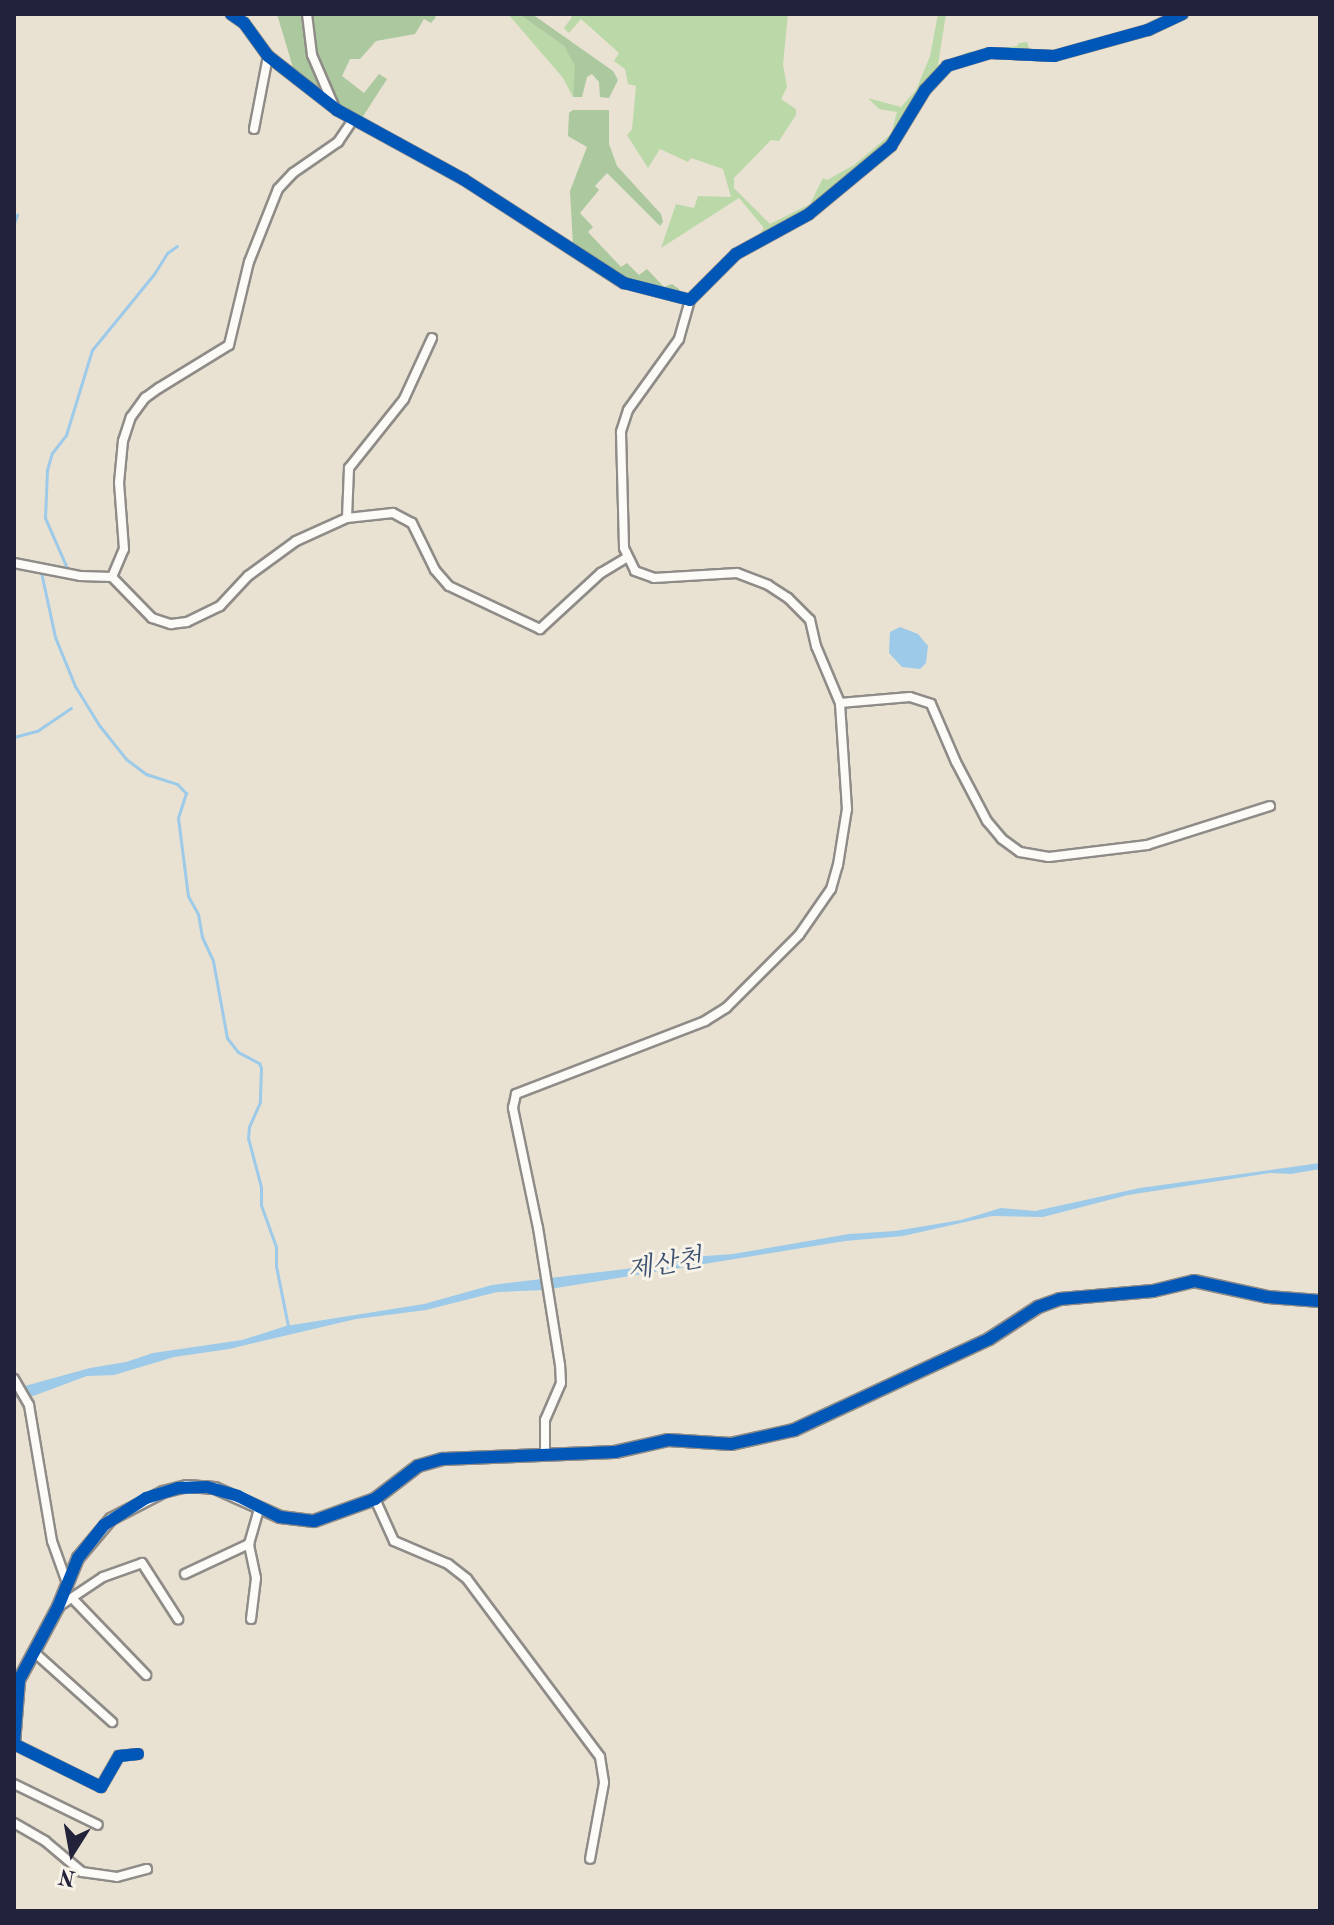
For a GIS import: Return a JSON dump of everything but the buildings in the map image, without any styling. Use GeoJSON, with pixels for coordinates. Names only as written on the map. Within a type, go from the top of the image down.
{"type":"FeatureCollection","features":[{"type":"Feature","properties":{"kind":"street"},"geometry":{"type":"LineString","coordinates":[[231,14],[244,23],[268,56],[353,120],[463,179],[624,283],[690,300]]}},
{"type":"Feature","properties":{"kind":"street"},"geometry":{"type":"LineString","coordinates":[[307,14],[312,55],[337,110]]}},
{"type":"Feature","properties":{"kind":"street"},"geometry":{"type":"LineString","coordinates":[[545,1454],[545,1420],[561,1378],[546,1274],[513,1108],[516,1094],[705,1021],[726,1008],[799,935],[831,889],[838,865],[847,799],[841,752],[840,703],[805,612],[779,591],[747,576],[728,572],[654,578],[635,571],[626,558],[619,474],[621,432],[628,410],[679,339],[690,300],[736,254],[809,214],[891,146],[925,90],[947,66],[970,57],[1000,52],[1054,56],[1148,30],[1183,14]]}},
{"type":"Feature","properties":{"kind":"street"},"geometry":{"type":"LineString","coordinates":[[254,129],[268,56]]}},
{"type":"Feature","properties":{"kind":"street"},"geometry":{"type":"LineString","coordinates":[[112,577],[124,549],[119,483],[123,441],[131,417],[159,388],[229,345],[249,262],[278,189],[293,173],[338,142],[353,120]]}},
{"type":"Feature","properties":{"kind":"street"},"geometry":{"type":"LineString","coordinates":[[347,518],[352,462],[404,399],[432,338]]}},
{"type":"Feature","properties":{"kind":"street"},"geometry":{"type":"LineString","coordinates":[[14,563],[80,576],[112,577],[152,618],[171,624],[187,622],[220,606],[237,586],[285,547],[347,518],[400,514],[412,523],[435,570],[449,586],[535,629],[543,627],[601,573],[626,558]]}},
{"type":"Feature","properties":{"kind":"street"},"geometry":{"type":"LineString","coordinates":[[840,703],[910,697],[931,704],[956,762],[987,821],[1014,850],[1029,855],[1065,856],[1147,845],[1270,806]]}},
{"type":"Feature","properties":{"kind":"street"},"geometry":{"type":"LineString","coordinates":[[138,1754],[119,1756],[101,1787],[14,1744],[17,1690],[58,1607],[66,1580],[98,1531],[131,1506],[163,1492],[187,1486],[207,1487],[238,1496],[259,1509],[290,1520],[314,1521],[375,1499],[412,1470],[432,1461],[615,1452],[668,1440],[731,1444],[794,1430],[981,1343],[1038,1307],[1075,1296],[1153,1291],[1194,1281],[1268,1297],[1320,1301]]}},
{"type":"Feature","properties":{"kind":"street"},"geometry":{"type":"LineString","coordinates":[[14,1379],[29,1405],[52,1541],[66,1580]]}},
{"type":"Feature","properties":{"kind":"street"},"geometry":{"type":"LineString","coordinates":[[375,1499],[394,1541],[448,1564],[467,1579],[600,1757],[604,1783],[590,1859]]}},
{"type":"Feature","properties":{"kind":"street"},"geometry":{"type":"LineString","coordinates":[[251,1619],[256,1578],[249,1544],[259,1509]]}},
{"type":"Feature","properties":{"kind":"street"},"geometry":{"type":"LineString","coordinates":[[185,1574],[249,1544]]}},
{"type":"Feature","properties":{"kind":"street"},"geometry":{"type":"LineString","coordinates":[[58,1607],[103,1577],[142,1563],[178,1619]]}},
{"type":"Feature","properties":{"kind":"street"},"geometry":{"type":"LineString","coordinates":[[72,1598],[146,1675]]}},
{"type":"Feature","properties":{"kind":"street"},"geometry":{"type":"LineString","coordinates":[[34,1652],[112,1722]]}},
{"type":"Feature","properties":{"kind":"street"},"geometry":{"type":"LineString","coordinates":[[14,1784],[98,1825]]}},
{"type":"Feature","properties":{"kind":"street"},"geometry":{"type":"LineString","coordinates":[[14,1823],[45,1841],[82,1872],[117,1877],[147,1869]]}},
{"type":"Feature","properties":{"kind":"green space"},"geometry":{"type":"Polygon","coordinates":[[[277,14],[300,14],[328,98],[294,71],[277,14]]]}},
{"type":"Feature","properties":{"kind":"green space"},"geometry":{"type":"Polygon","coordinates":[[[311,14],[432,14],[436,17],[431,23],[424,19],[415,34],[376,41],[360,59],[350,59],[342,76],[364,93],[379,74],[387,79],[360,121],[338,108],[313,52],[311,14]]]}},
{"type":"Feature","properties":{"kind":"green space"},"geometry":{"type":"Polygon","coordinates":[[[508,14],[519,14],[564,46],[576,66],[573,97],[563,78],[508,14]]]}},
{"type":"Feature","properties":{"kind":"green space"},"geometry":{"type":"Polygon","coordinates":[[[519,14],[532,14],[613,71],[618,80],[609,98],[600,97],[599,82],[592,74],[587,77],[582,97],[573,97],[575,66],[564,46],[519,14]]]}},
{"type":"Feature","properties":{"kind":"green space"},"geometry":{"type":"Polygon","coordinates":[[[569,14],[788,14],[783,65],[787,87],[781,99],[796,109],[796,115],[779,141],[771,140],[734,178],[734,188],[770,224],[810,204],[823,178],[827,180],[854,165],[891,134],[897,112],[879,109],[868,98],[901,107],[916,90],[930,56],[938,14],[946,14],[938,65],[968,52],[1027,42],[1031,54],[990,50],[946,64],[916,98],[894,138],[808,212],[755,240],[764,228],[739,198],[661,248],[676,204],[694,208],[698,196],[731,197],[723,169],[691,158],[688,162],[660,149],[648,168],[627,135],[632,129],[636,86],[628,84],[625,69],[614,61],[619,53],[581,19],[569,33],[564,28],[572,17],[569,14]]]}},
{"type":"Feature","properties":{"kind":"green space"},"geometry":{"type":"Polygon","coordinates":[[[573,110],[609,110],[609,144],[617,166],[661,214],[663,222],[660,226],[607,173],[595,186],[599,190],[580,213],[593,227],[588,232],[621,267],[627,263],[639,275],[647,269],[664,287],[672,284],[682,296],[625,281],[573,245],[570,191],[587,147],[568,136],[569,113],[573,110]]]}},
{"type":"Feature","properties":{"kind":"water"},"geometry":{"type":"Polygon","coordinates":[[[900,627],[918,634],[928,646],[926,663],[920,669],[902,667],[889,653],[890,632],[900,627]]]}},
{"type":"Feature","properties":{"kind":"water","name":"제산천"},"geometry":{"type":"Polygon","coordinates":[[[1320,1163],[1320,1169],[1291,1174],[1270,1173],[1128,1195],[1043,1217],[992,1216],[903,1236],[845,1241],[544,1290],[497,1292],[426,1310],[356,1319],[229,1349],[174,1357],[114,1375],[87,1376],[25,1399],[14,1398],[14,1389],[153,1353],[242,1340],[286,1326],[424,1304],[492,1285],[642,1267],[677,1258],[733,1254],[849,1234],[895,1231],[961,1220],[1001,1208],[1035,1211],[1140,1188],[1320,1163]]]}},
{"type":"Feature","properties":{"kind":"waterway"},"geometry":{"type":"LineString","coordinates":[[14,223],[17,215]]}},
{"type":"Feature","properties":{"kind":"waterway"},"geometry":{"type":"LineString","coordinates":[[14,558],[67,568],[45,518],[47,470],[52,453],[66,435],[92,350],[154,274],[167,253],[177,246]]}},
{"type":"Feature","properties":{"kind":"waterway"},"geometry":{"type":"LineString","coordinates":[[41,572],[55,637],[75,686],[99,725],[126,759],[146,774],[177,784],[186,793],[178,818],[188,896],[198,914],[202,937],[213,961],[227,1038],[238,1052],[259,1063],[261,1068],[260,1102],[249,1127],[248,1138],[261,1187],[261,1205],[276,1247],[276,1266],[288,1326]]}},
{"type":"Feature","properties":{"kind":"waterway"},"geometry":{"type":"LineString","coordinates":[[14,737],[37,731],[71,708]]}},
{"type":"Feature","properties":{"kind":"cycle path"},"geometry":{"type":"LineString","coordinates":[[231,14],[244,23],[268,56],[337,110],[463,179],[624,283],[690,300],[736,254],[809,214],[891,146],[925,90],[947,66],[990,53],[1054,56],[1148,30],[1183,14]]}},
{"type":"Feature","properties":{"kind":"cycle path"},"geometry":{"type":"LineString","coordinates":[[138,1754],[119,1756],[101,1787],[14,1744],[19,1680],[58,1607],[78,1558],[104,1525],[146,1498],[178,1488],[207,1487],[238,1496],[280,1517],[314,1521],[375,1499],[418,1466],[443,1459],[615,1452],[668,1440],[731,1444],[794,1430],[989,1339],[1038,1307],[1060,1299],[1153,1291],[1194,1281],[1268,1297],[1320,1301]]}}]}
